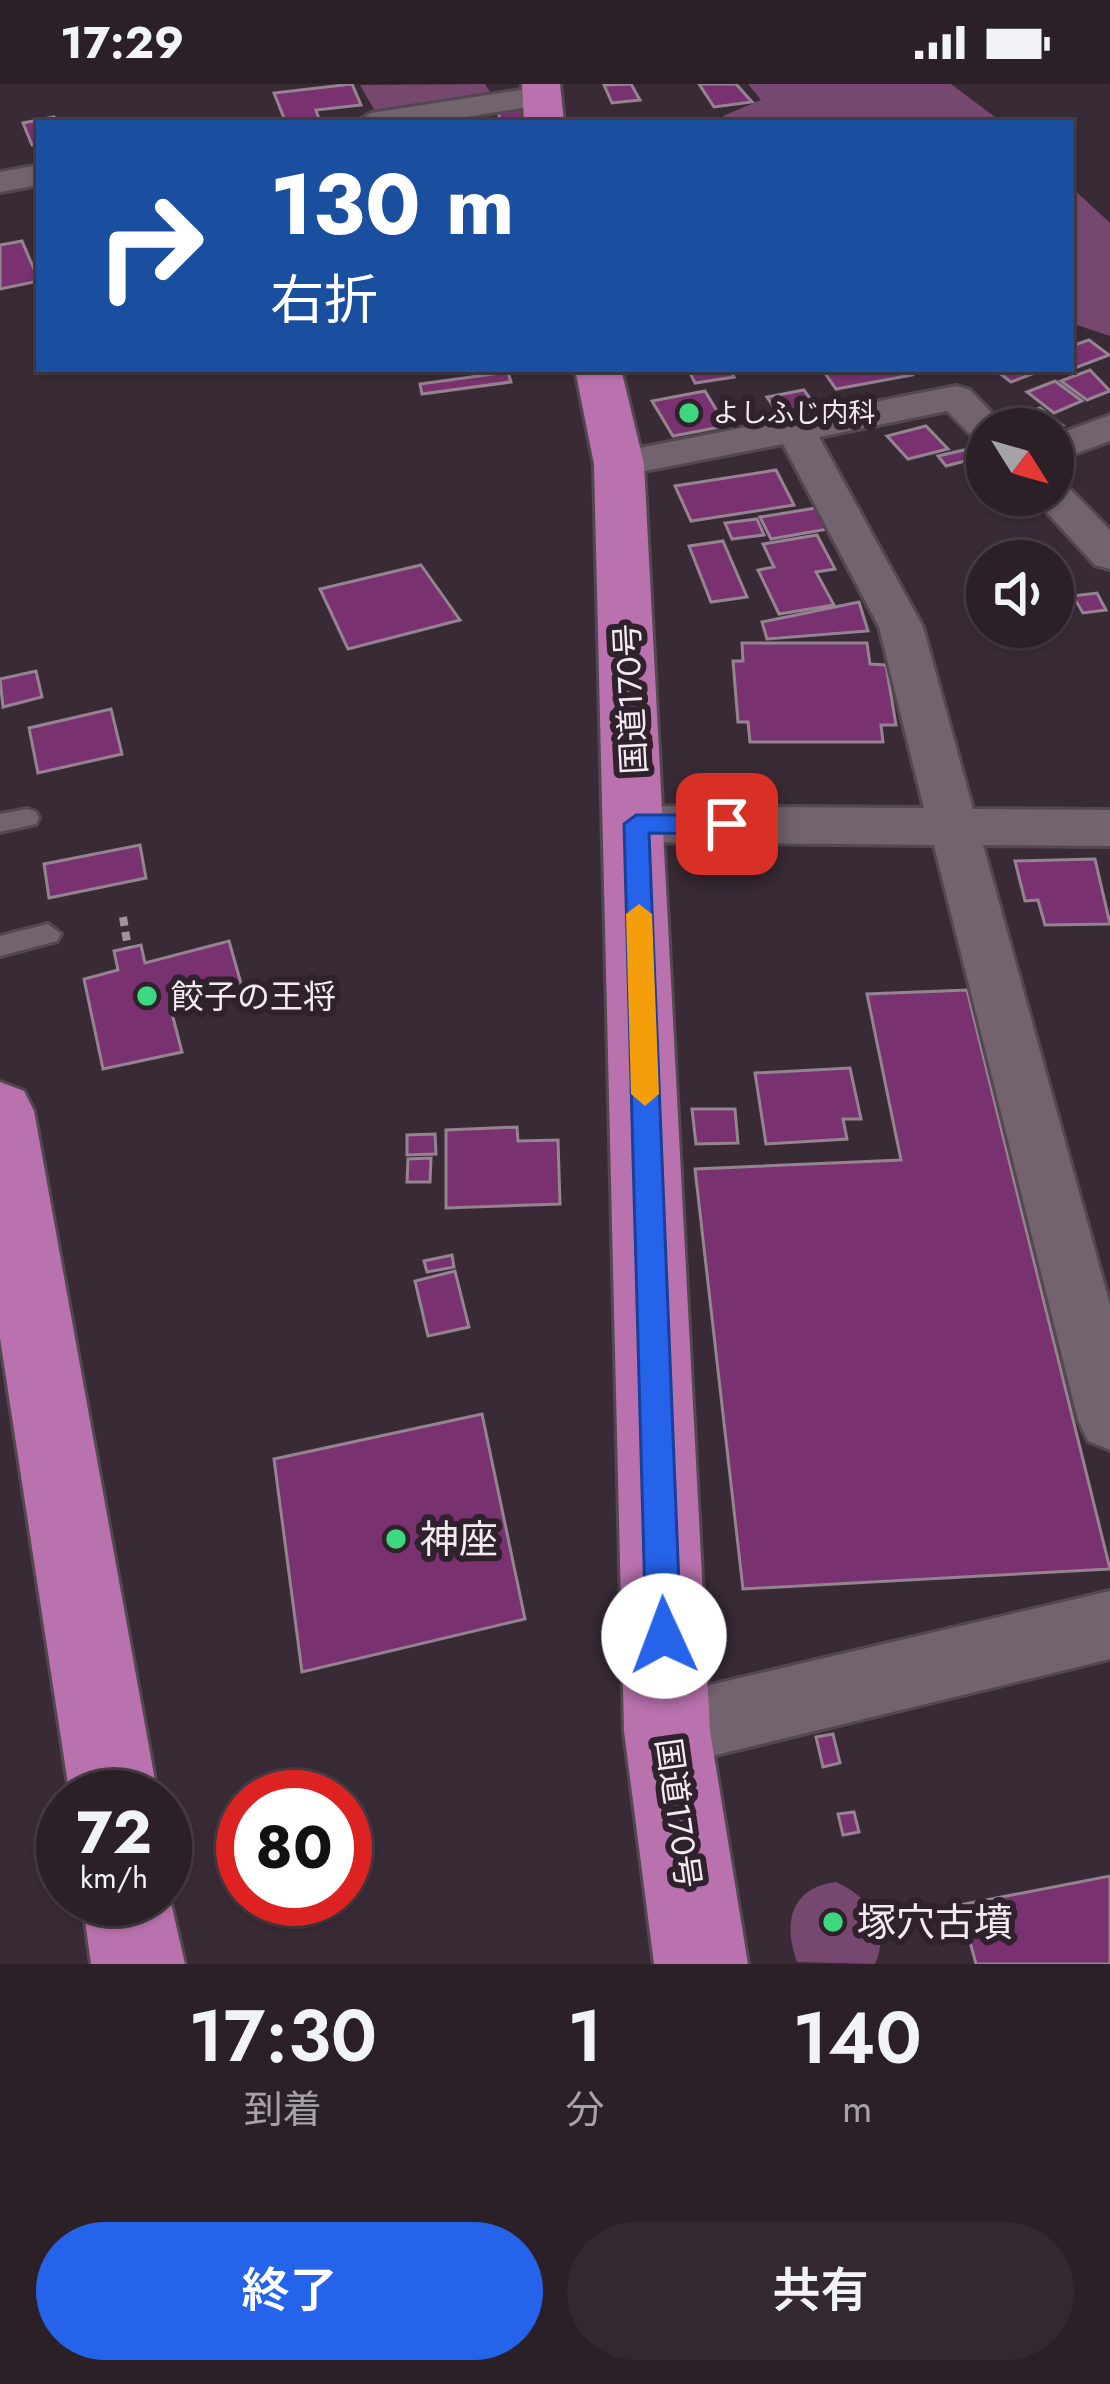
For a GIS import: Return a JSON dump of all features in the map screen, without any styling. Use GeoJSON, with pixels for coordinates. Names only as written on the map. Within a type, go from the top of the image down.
{"type":"FeatureCollection","features":[{"type":"Feature","properties":{"kind":"highway","name":"国道170号"},"geometry":{"type":"LineString","coordinates":[[599,372],[620,464],[617,724],[636,824],[667,1731],[701,1964]]}},
{"type":"Feature","properties":{"kind":"highway"},"geometry":{"type":"LineString","coordinates":[[0,1111],[110,1770]]}},
{"type":"Feature","properties":{"kind":"highway"},"geometry":{"type":"LineString","coordinates":[[132,1926],[138,1964]]}},
{"type":"Feature","properties":{"kind":"street"},"geometry":{"type":"LineString","coordinates":[[394,120],[542,101]]}},
{"type":"Feature","properties":{"kind":"street"},"geometry":{"type":"LineString","coordinates":[[0,182],[36,176]]}},
{"type":"Feature","properties":{"kind":"street"},"geometry":{"type":"LineString","coordinates":[[620,464],[766,430],[956,398],[966,408]]}},
{"type":"Feature","properties":{"kind":"street"},"geometry":{"type":"LineString","coordinates":[[1074,442],[1110,427]]}},
{"type":"Feature","properties":{"kind":"street"},"geometry":{"type":"LineString","coordinates":[[766,430],[901,627],[1110,1420]]}},
{"type":"Feature","properties":{"kind":"street"},"geometry":{"type":"LineString","coordinates":[[1072,516],[1110,555]]}},
{"type":"Feature","properties":{"kind":"street"},"geometry":{"type":"LineString","coordinates":[[636,824],[1110,828]]}},
{"type":"Feature","properties":{"kind":"street"},"geometry":{"type":"LineString","coordinates":[[667,1731],[1110,1625]]}},
{"type":"Feature","properties":{"kind":"lane"},"geometry":{"type":"LineString","coordinates":[[0,823],[27,818]]}},
{"type":"Feature","properties":{"kind":"lane"},"geometry":{"type":"LineString","coordinates":[[0,946],[48,934]]}},
{"type":"Feature","properties":{"kind":"path"},"geometry":{"type":"LineString","coordinates":[[123,917],[128,948]]}},
{"type":"Feature","properties":{"kind":"shaded area"},"geometry":{"type":"Polygon","coordinates":[[[485,84],[492,95],[376,113],[360,85],[485,84]]]}},
{"type":"Feature","properties":{"kind":"shaded area"},"geometry":{"type":"Polygon","coordinates":[[[748,84],[951,84],[999,120],[726,120],[723,116],[761,100],[748,84]]]}},
{"type":"Feature","properties":{"kind":"shaded area"},"geometry":{"type":"Polygon","coordinates":[[[1074,190],[1110,223],[1110,336],[1074,324],[1074,190]]]}},
{"type":"Feature","properties":{"kind":"shaded area","name":"塚穴古墳"},"geometry":{"type":"Polygon","coordinates":[[[836,1882],[859,1896],[874,1915],[880,1938],[875,1964],[797,1962],[791,1934],[794,1910],[809,1892],[836,1882]]]}},
{"type":"Feature","properties":{"kind":"building"},"geometry":{"type":"Polygon","coordinates":[[[352,84],[361,105],[316,110],[319,120],[285,120],[274,93],[352,84]]]}},
{"type":"Feature","properties":{"kind":"building"},"geometry":{"type":"Polygon","coordinates":[[[631,84],[640,100],[612,103],[604,85],[631,84]]]}},
{"type":"Feature","properties":{"kind":"building"},"geometry":{"type":"Polygon","coordinates":[[[699,84],[736,84],[752,102],[714,107],[699,84]]]}},
{"type":"Feature","properties":{"kind":"building"},"geometry":{"type":"Polygon","coordinates":[[[523,107],[525,120],[500,120],[498,108],[523,107]]]}},
{"type":"Feature","properties":{"kind":"building"},"geometry":{"type":"Polygon","coordinates":[[[36,120],[36,144],[32,145],[23,123],[36,120]]]}},
{"type":"Feature","properties":{"kind":"building"},"geometry":{"type":"Polygon","coordinates":[[[22,241],[36,282],[0,289],[0,245],[22,241]]]}},
{"type":"Feature","properties":{"kind":"building"},"geometry":{"type":"Polygon","coordinates":[[[1089,340],[1109,355],[1075,368],[1074,345],[1089,340]]]}},
{"type":"Feature","properties":{"kind":"building"},"geometry":{"type":"Polygon","coordinates":[[[1090,370],[1110,391],[1087,400],[1061,381],[1090,370]]]}},
{"type":"Feature","properties":{"kind":"building"},"geometry":{"type":"Polygon","coordinates":[[[508,372],[511,382],[422,394],[420,384],[508,372]]]}},
{"type":"Feature","properties":{"kind":"building"},"geometry":{"type":"Polygon","coordinates":[[[690,372],[731,372],[734,377],[695,383],[690,372]]]}},
{"type":"Feature","properties":{"kind":"building"},"geometry":{"type":"Polygon","coordinates":[[[824,372],[912,375],[836,389],[824,372]]]}},
{"type":"Feature","properties":{"kind":"building"},"geometry":{"type":"Polygon","coordinates":[[[998,372],[1037,372],[1011,382],[998,372]]]}},
{"type":"Feature","properties":{"kind":"building"},"geometry":{"type":"Polygon","coordinates":[[[1055,381],[1082,401],[1066,408],[1048,408],[1027,392],[1055,381]]]}},
{"type":"Feature","properties":{"kind":"building"},"geometry":{"type":"Polygon","coordinates":[[[804,390],[819,411],[781,418],[767,397],[804,390]]]}},
{"type":"Feature","properties":{"kind":"building","name":"よしふじ内科"},"geometry":{"type":"Polygon","coordinates":[[[705,391],[726,426],[673,436],[652,401],[705,391]]]}},
{"type":"Feature","properties":{"kind":"building"},"geometry":{"type":"Polygon","coordinates":[[[926,426],[948,449],[908,459],[887,436],[926,426]]]}},
{"type":"Feature","properties":{"kind":"building"},"geometry":{"type":"Polygon","coordinates":[[[964,450],[966,461],[946,466],[938,456],[964,450]]]}},
{"type":"Feature","properties":{"kind":"building"},"geometry":{"type":"Polygon","coordinates":[[[776,470],[794,505],[691,521],[675,486],[776,470]]]}},
{"type":"Feature","properties":{"kind":"building"},"geometry":{"type":"Polygon","coordinates":[[[816,508],[828,529],[771,539],[760,517],[816,508]]]}},
{"type":"Feature","properties":{"kind":"building"},"geometry":{"type":"Polygon","coordinates":[[[757,519],[764,535],[732,539],[725,523],[757,519]]]}},
{"type":"Feature","properties":{"kind":"building"},"geometry":{"type":"Polygon","coordinates":[[[817,535],[835,569],[816,572],[834,605],[779,614],[758,570],[774,567],[763,544],[817,535]]]}},
{"type":"Feature","properties":{"kind":"building"},"geometry":{"type":"Polygon","coordinates":[[[723,541],[747,597],[711,602],[689,546],[723,541]]]}},
{"type":"Feature","properties":{"kind":"building"},"geometry":{"type":"Polygon","coordinates":[[[421,565],[460,620],[348,649],[320,589],[421,565]]]}},
{"type":"Feature","properties":{"kind":"building"},"geometry":{"type":"Polygon","coordinates":[[[1097,593],[1106,610],[1083,613],[1074,596],[1097,593]]]}},
{"type":"Feature","properties":{"kind":"building"},"geometry":{"type":"Polygon","coordinates":[[[859,602],[868,631],[767,639],[762,622],[859,602]]]}},
{"type":"Feature","properties":{"kind":"building"},"geometry":{"type":"Polygon","coordinates":[[[742,643],[867,643],[870,664],[886,665],[896,725],[881,725],[883,742],[750,742],[748,722],[738,722],[733,661],[743,661],[742,643]]]}},
{"type":"Feature","properties":{"kind":"building"},"geometry":{"type":"Polygon","coordinates":[[[36,671],[42,697],[3,707],[0,679],[36,671]]]}},
{"type":"Feature","properties":{"kind":"building"},"geometry":{"type":"Polygon","coordinates":[[[111,709],[122,754],[38,773],[29,728],[111,709]]]}},
{"type":"Feature","properties":{"kind":"building"},"geometry":{"type":"Polygon","coordinates":[[[140,845],[146,878],[49,898],[44,864],[140,845]]]}},
{"type":"Feature","properties":{"kind":"building"},"geometry":{"type":"Polygon","coordinates":[[[1095,859],[1110,924],[1045,925],[1038,900],[1025,901],[1015,861],[1095,859]]]}},
{"type":"Feature","properties":{"kind":"building","name":"餃子の王将"},"geometry":{"type":"Polygon","coordinates":[[[229,941],[242,987],[170,1006],[182,1052],[103,1069],[84,979],[118,970],[114,951],[141,945],[145,963],[229,941]]]}},
{"type":"Feature","properties":{"kind":"building"},"geometry":{"type":"Polygon","coordinates":[[[967,990],[1110,1569],[743,1589],[695,1169],[901,1160],[867,994],[967,990]]]}},
{"type":"Feature","properties":{"kind":"building"},"geometry":{"type":"Polygon","coordinates":[[[850,1068],[861,1119],[843,1119],[847,1139],[766,1144],[755,1073],[850,1068]]]}},
{"type":"Feature","properties":{"kind":"building"},"geometry":{"type":"Polygon","coordinates":[[[692,1109],[735,1109],[738,1143],[696,1144],[692,1109]]]}},
{"type":"Feature","properties":{"kind":"building"},"geometry":{"type":"Polygon","coordinates":[[[517,1127],[518,1141],[558,1140],[560,1204],[446,1208],[446,1130],[517,1127]]]}},
{"type":"Feature","properties":{"kind":"building"},"geometry":{"type":"Polygon","coordinates":[[[435,1134],[436,1154],[407,1155],[407,1135],[435,1134]]]}},
{"type":"Feature","properties":{"kind":"building"},"geometry":{"type":"Polygon","coordinates":[[[431,1158],[430,1182],[407,1182],[408,1159],[431,1158]]]}},
{"type":"Feature","properties":{"kind":"building"},"geometry":{"type":"Polygon","coordinates":[[[452,1255],[454,1267],[427,1272],[424,1261],[452,1255]]]}},
{"type":"Feature","properties":{"kind":"building"},"geometry":{"type":"Polygon","coordinates":[[[455,1271],[469,1327],[428,1336],[415,1281],[455,1271]]]}},
{"type":"Feature","properties":{"kind":"building","name":"神座"},"geometry":{"type":"Polygon","coordinates":[[[482,1414],[525,1619],[302,1672],[274,1459],[482,1414]]]}},
{"type":"Feature","properties":{"kind":"building"},"geometry":{"type":"Polygon","coordinates":[[[833,1734],[840,1763],[823,1767],[816,1737],[833,1734]]]}},
{"type":"Feature","properties":{"kind":"building"},"geometry":{"type":"Polygon","coordinates":[[[854,1812],[859,1832],[843,1835],[838,1814],[854,1812]]]}},
{"type":"Feature","properties":{"kind":"building"},"geometry":{"type":"Polygon","coordinates":[[[1110,1876],[1110,1964],[976,1964],[960,1905],[1110,1876]]]}},
{"type":"Feature","properties":{"kind":"slow traffic"},"geometry":{"type":"LineString","coordinates":[[639,914],[645,1094]]}},
{"type":"Feature","properties":{"kind":"place","name":"よしふじ内科"},"geometry":{"type":"Point","coordinates":[689,413]}},
{"type":"Feature","properties":{"kind":"place","name":"餃子の王将"},"geometry":{"type":"Point","coordinates":[147,996]}},
{"type":"Feature","properties":{"kind":"place","name":"神座"},"geometry":{"type":"Point","coordinates":[396,1539]}},
{"type":"Feature","properties":{"kind":"place","name":"塚穴古墳"},"geometry":{"type":"Point","coordinates":[833,1922]}},
{"type":"Feature","properties":{"kind":"route"},"geometry":{"type":"LineString","coordinates":[[664,1636],[636,824],[727,824]]}}]}
